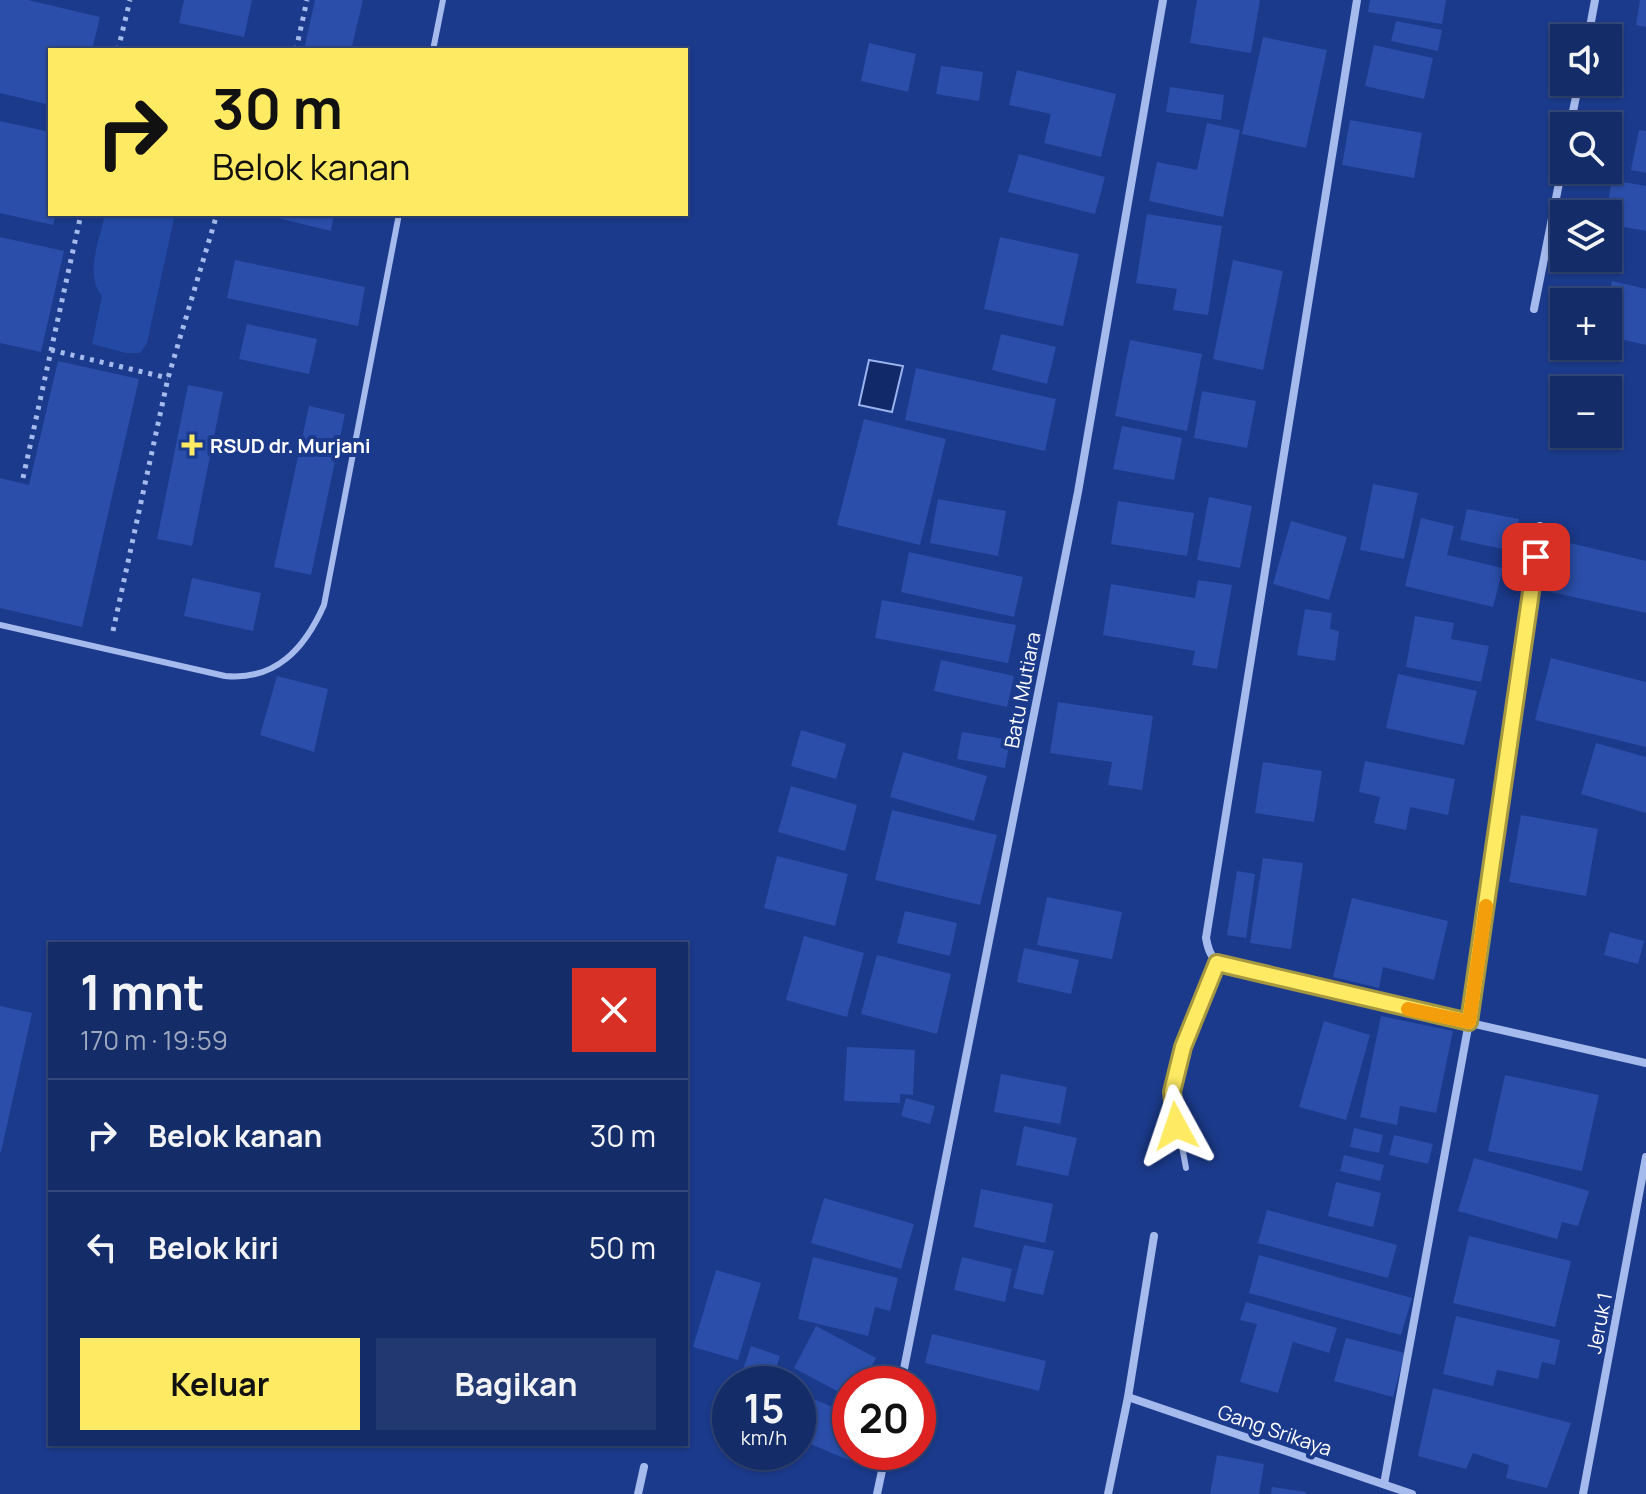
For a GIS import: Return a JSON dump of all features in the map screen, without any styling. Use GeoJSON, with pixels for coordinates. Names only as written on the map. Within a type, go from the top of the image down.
{"type":"FeatureCollection","features":[{"type":"Feature","properties":{"kind":"street","name":"Batu Mutiara"},"geometry":{"type":"LineString","coordinates":[[905,1366],[1078,492],[1163,0]]}},
{"type":"Feature","properties":{"kind":"street"},"geometry":{"type":"LineString","coordinates":[[1357,0],[1206,938],[1208,954],[1217,963],[1646,1063]]}},
{"type":"Feature","properties":{"kind":"street"},"geometry":{"type":"LineString","coordinates":[[1591,24],[1595,0]]}},
{"type":"Feature","properties":{"kind":"street"},"geometry":{"type":"LineString","coordinates":[[1534,309],[1559,184]]}},
{"type":"Feature","properties":{"kind":"street"},"geometry":{"type":"LineString","coordinates":[[1384,1484],[1469,1022],[1540,526]]}},
{"type":"Feature","properties":{"kind":"street","name":"Jeruk 1"},"geometry":{"type":"LineString","coordinates":[[1583,1494],[1646,1157]]}},
{"type":"Feature","properties":{"kind":"street"},"geometry":{"type":"LineString","coordinates":[[1108,1494],[1128,1397],[1154,1236]]}},
{"type":"Feature","properties":{"kind":"street","name":"Gang Srikaya"},"geometry":{"type":"LineString","coordinates":[[1128,1397],[1412,1494]]}},
{"type":"Feature","properties":{"kind":"street"},"geometry":{"type":"LineString","coordinates":[[638,1494],[644,1467]]}},
{"type":"Feature","properties":{"kind":"street"},"geometry":{"type":"LineString","coordinates":[[877,1494],[882,1470]]}},
{"type":"Feature","properties":{"kind":"lane"},"geometry":{"type":"LineString","coordinates":[[433,48],[443,0]]}},
{"type":"Feature","properties":{"kind":"lane"},"geometry":{"type":"LineString","coordinates":[[0,625],[108,651],[247,678],[266,672],[295,651],[314,627],[324,605],[399,216]]}},
{"type":"Feature","properties":{"kind":"lane"},"geometry":{"type":"LineString","coordinates":[[1186,1168],[1172,1092],[1183,1047],[1217,963]]}},
{"type":"Feature","properties":{"kind":"path"},"geometry":{"type":"LineString","coordinates":[[118,48],[130,0]]}},
{"type":"Feature","properties":{"kind":"path"},"geometry":{"type":"LineString","coordinates":[[296,48],[307,0]]}},
{"type":"Feature","properties":{"kind":"path"},"geometry":{"type":"LineString","coordinates":[[23,478],[81,216]]}},
{"type":"Feature","properties":{"kind":"path"},"geometry":{"type":"LineString","coordinates":[[108,651],[168,378],[216,216]]}},
{"type":"Feature","properties":{"kind":"path"},"geometry":{"type":"LineString","coordinates":[[51,350],[168,378]]}},
{"type":"Feature","properties":{"kind":"shaded area"},"geometry":{"type":"Polygon","coordinates":[[[104,216],[175,216],[147,343],[140,353],[126,353],[92,344],[102,296],[94,278],[97,245],[104,216]]]}},
{"type":"Feature","properties":{"kind":"shaded area"},"geometry":{"type":"Polygon","coordinates":[[[869,360],[903,366],[892,412],[859,405],[869,360]]]}},
{"type":"Feature","properties":{"kind":"building"},"geometry":{"type":"Polygon","coordinates":[[[0,0],[28,0],[100,17],[92,48],[48,48],[48,105],[0,93],[0,0]]]}},
{"type":"Feature","properties":{"kind":"building"},"geometry":{"type":"Polygon","coordinates":[[[184,0],[252,0],[244,37],[179,23],[184,0]]]}},
{"type":"Feature","properties":{"kind":"building"},"geometry":{"type":"Polygon","coordinates":[[[315,0],[363,0],[351,48],[304,48],[315,0]]]}},
{"type":"Feature","properties":{"kind":"building"},"geometry":{"type":"Polygon","coordinates":[[[1197,0],[1260,0],[1251,53],[1190,43],[1197,0]]]}},
{"type":"Feature","properties":{"kind":"building"},"geometry":{"type":"Polygon","coordinates":[[[1370,0],[1446,0],[1442,24],[1368,12],[1370,0]]]}},
{"type":"Feature","properties":{"kind":"building"},"geometry":{"type":"Polygon","coordinates":[[[1640,0],[1646,0],[1646,27],[1636,25],[1640,0]]]}},
{"type":"Feature","properties":{"kind":"building"},"geometry":{"type":"Polygon","coordinates":[[[1396,21],[1442,30],[1438,51],[1391,41],[1396,21]]]}},
{"type":"Feature","properties":{"kind":"building"},"geometry":{"type":"Polygon","coordinates":[[[1263,37],[1327,50],[1306,148],[1242,134],[1263,37]]]}},
{"type":"Feature","properties":{"kind":"building"},"geometry":{"type":"Polygon","coordinates":[[[869,43],[916,54],[908,92],[861,81],[869,43]]]}},
{"type":"Feature","properties":{"kind":"building"},"geometry":{"type":"Polygon","coordinates":[[[1374,45],[1433,58],[1424,99],[1365,86],[1374,45]]]}},
{"type":"Feature","properties":{"kind":"building"},"geometry":{"type":"Polygon","coordinates":[[[941,66],[983,72],[979,101],[936,94],[941,66]]]}},
{"type":"Feature","properties":{"kind":"building"},"geometry":{"type":"Polygon","coordinates":[[[1017,70],[1116,94],[1101,157],[1044,143],[1051,114],[1009,105],[1017,70]]]}},
{"type":"Feature","properties":{"kind":"building"},"geometry":{"type":"Polygon","coordinates":[[[1170,87],[1224,95],[1221,120],[1166,112],[1170,87]]]}},
{"type":"Feature","properties":{"kind":"building"},"geometry":{"type":"Polygon","coordinates":[[[1350,120],[1422,133],[1414,178],[1342,165],[1350,120]]]}},
{"type":"Feature","properties":{"kind":"building"},"geometry":{"type":"Polygon","coordinates":[[[0,121],[48,132],[48,216],[55,216],[53,225],[0,213],[0,121]]]}},
{"type":"Feature","properties":{"kind":"building"},"geometry":{"type":"Polygon","coordinates":[[[1207,123],[1240,130],[1223,217],[1149,201],[1157,162],[1197,170],[1207,123]]]}},
{"type":"Feature","properties":{"kind":"building"},"geometry":{"type":"Polygon","coordinates":[[[1639,130],[1646,131],[1646,173],[1631,170],[1639,130]]]}},
{"type":"Feature","properties":{"kind":"building"},"geometry":{"type":"Polygon","coordinates":[[[1019,154],[1105,177],[1095,214],[1008,192],[1019,154]]]}},
{"type":"Feature","properties":{"kind":"building"},"geometry":{"type":"Polygon","coordinates":[[[1622,182],[1646,186],[1646,231],[1622,227],[1622,200],[1608,200],[1611,184],[1622,182]]]}},
{"type":"Feature","properties":{"kind":"building"},"geometry":{"type":"Polygon","coordinates":[[[1147,214],[1222,226],[1208,315],[1173,310],[1177,289],[1136,283],[1147,214]]]}},
{"type":"Feature","properties":{"kind":"building"},"geometry":{"type":"Polygon","coordinates":[[[270,216],[334,216],[331,231],[270,216]]]}},
{"type":"Feature","properties":{"kind":"building"},"geometry":{"type":"Polygon","coordinates":[[[0,237],[64,251],[41,352],[0,343],[0,237]]]}},
{"type":"Feature","properties":{"kind":"building"},"geometry":{"type":"Polygon","coordinates":[[[1000,237],[1079,254],[1063,326],[984,309],[1000,237]]]}},
{"type":"Feature","properties":{"kind":"building"},"geometry":{"type":"Polygon","coordinates":[[[235,260],[365,287],[358,326],[227,298],[235,260]]]}},
{"type":"Feature","properties":{"kind":"building"},"geometry":{"type":"Polygon","coordinates":[[[1233,260],[1283,271],[1263,370],[1213,359],[1233,260]]]}},
{"type":"Feature","properties":{"kind":"building"},"geometry":{"type":"Polygon","coordinates":[[[1612,281],[1646,289],[1646,345],[1622,339],[1622,288],[1610,288],[1612,281]]]}},
{"type":"Feature","properties":{"kind":"building"},"geometry":{"type":"Polygon","coordinates":[[[247,324],[317,339],[309,374],[239,359],[247,324]]]}},
{"type":"Feature","properties":{"kind":"building"},"geometry":{"type":"Polygon","coordinates":[[[1001,334],[1056,347],[1047,384],[992,370],[1001,334]]]}},
{"type":"Feature","properties":{"kind":"building"},"geometry":{"type":"Polygon","coordinates":[[[1130,340],[1202,354],[1187,431],[1115,416],[1130,340]]]}},
{"type":"Feature","properties":{"kind":"building"},"geometry":{"type":"Polygon","coordinates":[[[58,361],[139,379],[82,627],[0,608],[0,478],[29,485],[58,361]]]}},
{"type":"Feature","properties":{"kind":"building"},"geometry":{"type":"Polygon","coordinates":[[[916,368],[1056,399],[1045,451],[905,420],[916,368]]]}},
{"type":"Feature","properties":{"kind":"building"},"geometry":{"type":"Polygon","coordinates":[[[188,385],[223,392],[192,546],[157,539],[188,385]]]}},
{"type":"Feature","properties":{"kind":"building"},"geometry":{"type":"Polygon","coordinates":[[[1202,391],[1256,401],[1247,448],[1194,438],[1202,391]]]}},
{"type":"Feature","properties":{"kind":"building"},"geometry":{"type":"Polygon","coordinates":[[[309,406],[345,414],[311,575],[274,567],[309,406]]]}},
{"type":"Feature","properties":{"kind":"building"},"geometry":{"type":"Polygon","coordinates":[[[864,419],[946,439],[920,545],[837,525],[864,419]]]}},
{"type":"Feature","properties":{"kind":"building"},"geometry":{"type":"Polygon","coordinates":[[[1122,426],[1182,438],[1174,480],[1113,469],[1122,426]]]}},
{"type":"Feature","properties":{"kind":"building"},"geometry":{"type":"Polygon","coordinates":[[[1373,484],[1418,493],[1404,559],[1360,550],[1373,484]]]}},
{"type":"Feature","properties":{"kind":"building"},"geometry":{"type":"Polygon","coordinates":[[[1209,497],[1252,506],[1240,568],[1197,560],[1209,497]]]}},
{"type":"Feature","properties":{"kind":"building"},"geometry":{"type":"Polygon","coordinates":[[[938,499],[1006,511],[998,556],[930,543],[938,499]]]}},
{"type":"Feature","properties":{"kind":"building"},"geometry":{"type":"Polygon","coordinates":[[[1118,501],[1194,513],[1187,556],[1111,544],[1118,501]]]}},
{"type":"Feature","properties":{"kind":"building"},"geometry":{"type":"Polygon","coordinates":[[[1467,509],[1519,519],[1512,551],[1460,540],[1467,509]]]}},
{"type":"Feature","properties":{"kind":"building"},"geometry":{"type":"Polygon","coordinates":[[[1421,518],[1454,526],[1447,555],[1503,568],[1493,607],[1405,586],[1421,518]]]}},
{"type":"Feature","properties":{"kind":"building"},"geometry":{"type":"Polygon","coordinates":[[[1291,521],[1347,537],[1329,600],[1273,584],[1291,521]]]}},
{"type":"Feature","properties":{"kind":"building"},"geometry":{"type":"Polygon","coordinates":[[[1557,540],[1646,561],[1646,613],[1546,591],[1557,540]]]}},
{"type":"Feature","properties":{"kind":"building"},"geometry":{"type":"Polygon","coordinates":[[[909,552],[1023,577],[1014,617],[901,592],[909,552]]]}},
{"type":"Feature","properties":{"kind":"building"},"geometry":{"type":"Polygon","coordinates":[[[192,578],[261,593],[253,631],[184,616],[192,578]]]}},
{"type":"Feature","properties":{"kind":"building"},"geometry":{"type":"Polygon","coordinates":[[[1198,580],[1232,585],[1217,669],[1192,665],[1195,651],[1103,635],[1111,584],[1195,598],[1198,580]]]}},
{"type":"Feature","properties":{"kind":"building"},"geometry":{"type":"Polygon","coordinates":[[[882,600],[1016,625],[1008,663],[875,638],[882,600]]]}},
{"type":"Feature","properties":{"kind":"building"},"geometry":{"type":"Polygon","coordinates":[[[1305,609],[1332,613],[1330,629],[1339,631],[1335,661],[1297,655],[1305,609]]]}},
{"type":"Feature","properties":{"kind":"building"},"geometry":{"type":"Polygon","coordinates":[[[1415,616],[1454,623],[1451,639],[1489,646],[1481,682],[1406,667],[1415,616]]]}},
{"type":"Feature","properties":{"kind":"building"},"geometry":{"type":"Polygon","coordinates":[[[1551,658],[1646,682],[1646,747],[1535,720],[1551,658]]]}},
{"type":"Feature","properties":{"kind":"building"},"geometry":{"type":"Polygon","coordinates":[[[941,660],[1014,676],[1007,707],[934,691],[941,660]]]}},
{"type":"Feature","properties":{"kind":"building"},"geometry":{"type":"Polygon","coordinates":[[[1398,674],[1477,691],[1464,745],[1386,728],[1398,674]]]}},
{"type":"Feature","properties":{"kind":"building"},"geometry":{"type":"Polygon","coordinates":[[[277,676],[328,689],[314,752],[260,735],[277,676]]]}},
{"type":"Feature","properties":{"kind":"building"},"geometry":{"type":"Polygon","coordinates":[[[1058,702],[1153,716],[1142,790],[1108,785],[1112,762],[1050,753],[1058,702]]]}},
{"type":"Feature","properties":{"kind":"building"},"geometry":{"type":"Polygon","coordinates":[[[801,730],[846,744],[836,779],[791,766],[801,730]]]}},
{"type":"Feature","properties":{"kind":"building"},"geometry":{"type":"Polygon","coordinates":[[[962,732],[1010,740],[1005,768],[957,759],[962,732]]]}},
{"type":"Feature","properties":{"kind":"building"},"geometry":{"type":"Polygon","coordinates":[[[1596,743],[1646,757],[1646,813],[1581,794],[1596,743]]]}},
{"type":"Feature","properties":{"kind":"building"},"geometry":{"type":"Polygon","coordinates":[[[903,752],[987,776],[974,821],[890,797],[903,752]]]}},
{"type":"Feature","properties":{"kind":"building"},"geometry":{"type":"Polygon","coordinates":[[[1365,761],[1455,779],[1448,815],[1410,807],[1406,830],[1374,823],[1380,797],[1359,792],[1365,761]]]}},
{"type":"Feature","properties":{"kind":"building"},"geometry":{"type":"Polygon","coordinates":[[[1263,762],[1322,771],[1314,822],[1255,813],[1263,762]]]}},
{"type":"Feature","properties":{"kind":"building"},"geometry":{"type":"Polygon","coordinates":[[[791,786],[857,805],[845,851],[778,832],[791,786]]]}},
{"type":"Feature","properties":{"kind":"building"},"geometry":{"type":"Polygon","coordinates":[[[892,810],[997,835],[980,905],[875,880],[892,810]]]}},
{"type":"Feature","properties":{"kind":"building"},"geometry":{"type":"Polygon","coordinates":[[[1521,815],[1598,829],[1586,896],[1509,882],[1521,815]]]}},
{"type":"Feature","properties":{"kind":"building"},"geometry":{"type":"Polygon","coordinates":[[[777,856],[848,874],[835,926],[764,908],[777,856]]]}},
{"type":"Feature","properties":{"kind":"building"},"geometry":{"type":"Polygon","coordinates":[[[1263,858],[1303,863],[1291,949],[1250,943],[1263,858]]]}},
{"type":"Feature","properties":{"kind":"building"},"geometry":{"type":"Polygon","coordinates":[[[1237,871],[1255,874],[1246,938],[1227,935],[1237,871]]]}},
{"type":"Feature","properties":{"kind":"building"},"geometry":{"type":"Polygon","coordinates":[[[1047,897],[1122,912],[1112,959],[1037,945],[1047,897]]]}},
{"type":"Feature","properties":{"kind":"building"},"geometry":{"type":"Polygon","coordinates":[[[1352,898],[1448,921],[1434,980],[1383,967],[1379,988],[1333,977],[1352,898]]]}},
{"type":"Feature","properties":{"kind":"building"},"geometry":{"type":"Polygon","coordinates":[[[905,911],[957,923],[950,956],[897,943],[905,911]]]}},
{"type":"Feature","properties":{"kind":"building"},"geometry":{"type":"Polygon","coordinates":[[[1610,932],[1644,941],[1638,964],[1604,955],[1610,932]]]}},
{"type":"Feature","properties":{"kind":"building"},"geometry":{"type":"Polygon","coordinates":[[[804,936],[864,953],[847,1017],[786,1000],[804,936]]]}},
{"type":"Feature","properties":{"kind":"building"},"geometry":{"type":"Polygon","coordinates":[[[1024,948],[1079,960],[1071,994],[1017,982],[1024,948]]]}},
{"type":"Feature","properties":{"kind":"building"},"geometry":{"type":"Polygon","coordinates":[[[877,955],[951,974],[937,1034],[861,1014],[877,955]]]}},
{"type":"Feature","properties":{"kind":"building"},"geometry":{"type":"Polygon","coordinates":[[[0,1006],[32,1013],[1,1152],[0,1152],[0,1006]]]}},
{"type":"Feature","properties":{"kind":"building"},"geometry":{"type":"Polygon","coordinates":[[[1381,1016],[1453,1031],[1436,1113],[1400,1106],[1397,1125],[1360,1117],[1381,1016]]]}},
{"type":"Feature","properties":{"kind":"building"},"geometry":{"type":"Polygon","coordinates":[[[1324,1021],[1370,1035],[1346,1120],[1299,1107],[1324,1021]]]}},
{"type":"Feature","properties":{"kind":"building"},"geometry":{"type":"Polygon","coordinates":[[[847,1047],[915,1050],[913,1095],[900,1094],[900,1103],[844,1101],[847,1047]]]}},
{"type":"Feature","properties":{"kind":"building"},"geometry":{"type":"Polygon","coordinates":[[[1001,1074],[1067,1087],[1060,1124],[994,1112],[1001,1074]]]}},
{"type":"Feature","properties":{"kind":"building"},"geometry":{"type":"Polygon","coordinates":[[[1505,1075],[1599,1095],[1582,1171],[1488,1151],[1505,1075]]]}},
{"type":"Feature","properties":{"kind":"building"},"geometry":{"type":"Polygon","coordinates":[[[906,1098],[935,1106],[930,1124],[901,1116],[906,1098]]]}},
{"type":"Feature","properties":{"kind":"building"},"geometry":{"type":"Polygon","coordinates":[[[1024,1126],[1077,1138],[1068,1176],[1016,1165],[1024,1126]]]}},
{"type":"Feature","properties":{"kind":"building"},"geometry":{"type":"Polygon","coordinates":[[[1354,1128],[1383,1135],[1379,1153],[1350,1147],[1354,1128]]]}},
{"type":"Feature","properties":{"kind":"building"},"geometry":{"type":"Polygon","coordinates":[[[1394,1135],[1433,1144],[1428,1164],[1389,1155],[1394,1135]]]}},
{"type":"Feature","properties":{"kind":"building"},"geometry":{"type":"Polygon","coordinates":[[[1344,1155],[1384,1165],[1380,1181],[1340,1171],[1344,1155]]]}},
{"type":"Feature","properties":{"kind":"building"},"geometry":{"type":"Polygon","coordinates":[[[1474,1158],[1589,1191],[1578,1226],[1562,1222],[1557,1239],[1458,1211],[1474,1158]]]}},
{"type":"Feature","properties":{"kind":"building"},"geometry":{"type":"Polygon","coordinates":[[[1336,1182],[1381,1193],[1373,1227],[1328,1216],[1336,1182]]]}},
{"type":"Feature","properties":{"kind":"building"},"geometry":{"type":"Polygon","coordinates":[[[981,1189],[1053,1204],[1045,1243],[974,1227],[981,1189]]]}},
{"type":"Feature","properties":{"kind":"building"},"geometry":{"type":"Polygon","coordinates":[[[824,1198],[914,1224],[901,1269],[811,1243],[824,1198]]]}},
{"type":"Feature","properties":{"kind":"building"},"geometry":{"type":"Polygon","coordinates":[[[1267,1210],[1397,1245],[1388,1278],[1258,1243],[1267,1210]]]}},
{"type":"Feature","properties":{"kind":"building"},"geometry":{"type":"Polygon","coordinates":[[[1469,1236],[1571,1261],[1555,1327],[1453,1303],[1469,1236]]]}},
{"type":"Feature","properties":{"kind":"building"},"geometry":{"type":"Polygon","coordinates":[[[1024,1245],[1054,1251],[1043,1295],[1013,1288],[1024,1245]]]}},
{"type":"Feature","properties":{"kind":"building"},"geometry":{"type":"Polygon","coordinates":[[[1259,1255],[1412,1298],[1401,1335],[1249,1293],[1259,1255]]]}},
{"type":"Feature","properties":{"kind":"building"},"geometry":{"type":"Polygon","coordinates":[[[813,1257],[898,1278],[890,1311],[875,1307],[868,1336],[798,1319],[813,1257]]]}},
{"type":"Feature","properties":{"kind":"building"},"geometry":{"type":"Polygon","coordinates":[[[962,1257],[1012,1269],[1005,1302],[954,1290],[962,1257]]]}},
{"type":"Feature","properties":{"kind":"building"},"geometry":{"type":"Polygon","coordinates":[[[716,1270],[761,1283],[738,1360],[693,1347],[716,1270]]]}},
{"type":"Feature","properties":{"kind":"building"},"geometry":{"type":"Polygon","coordinates":[[[1246,1302],[1337,1328],[1329,1353],[1293,1342],[1278,1393],[1240,1382],[1257,1324],[1240,1320],[1246,1302]]]}},
{"type":"Feature","properties":{"kind":"building"},"geometry":{"type":"Polygon","coordinates":[[[1456,1316],[1560,1340],[1555,1365],[1542,1362],[1538,1379],[1497,1370],[1493,1386],[1443,1374],[1456,1316]]]}},
{"type":"Feature","properties":{"kind":"building"},"geometry":{"type":"Polygon","coordinates":[[[816,1326],[876,1358],[872,1366],[832,1366],[832,1388],[816,1380],[816,1366],[795,1366],[816,1326]]]}},
{"type":"Feature","properties":{"kind":"building"},"geometry":{"type":"Polygon","coordinates":[[[932,1334],[1046,1361],[1039,1391],[925,1363],[932,1334]]]}},
{"type":"Feature","properties":{"kind":"building"},"geometry":{"type":"Polygon","coordinates":[[[1346,1338],[1405,1353],[1393,1397],[1334,1381],[1346,1338]]]}},
{"type":"Feature","properties":{"kind":"building"},"geometry":{"type":"Polygon","coordinates":[[[751,1346],[780,1356],[777,1366],[744,1366],[751,1346]]]}},
{"type":"Feature","properties":{"kind":"building"},"geometry":{"type":"Polygon","coordinates":[[[1433,1388],[1571,1423],[1547,1488],[1506,1478],[1509,1465],[1473,1453],[1466,1469],[1418,1456],[1433,1388]]]}},
{"type":"Feature","properties":{"kind":"building"},"geometry":{"type":"Polygon","coordinates":[[[816,1400],[832,1407],[832,1453],[816,1446],[816,1400]]]}},
{"type":"Feature","properties":{"kind":"building"},"geometry":{"type":"Polygon","coordinates":[[[1217,1455],[1264,1464],[1259,1494],[1210,1494],[1217,1455]]]}},
{"type":"Feature","properties":{"kind":"building"},"geometry":{"type":"Polygon","coordinates":[[[1272,1487],[1306,1492],[1306,1494],[1271,1494],[1272,1487]]]}},
{"type":"Feature","properties":{"kind":"slow traffic"},"geometry":{"type":"LineString","coordinates":[[1408,1009],[1469,1022],[1486,906]]}},
{"type":"Feature","properties":{"kind":"place","name":"RSUD dr. Murjani"},"geometry":{"type":"Point","coordinates":[192,445]}},
{"type":"Feature","properties":{"kind":"route"},"geometry":{"type":"LineString","coordinates":[[1176,1126],[1172,1092],[1183,1047],[1217,963],[1469,1022],[1536,557]]}}]}
